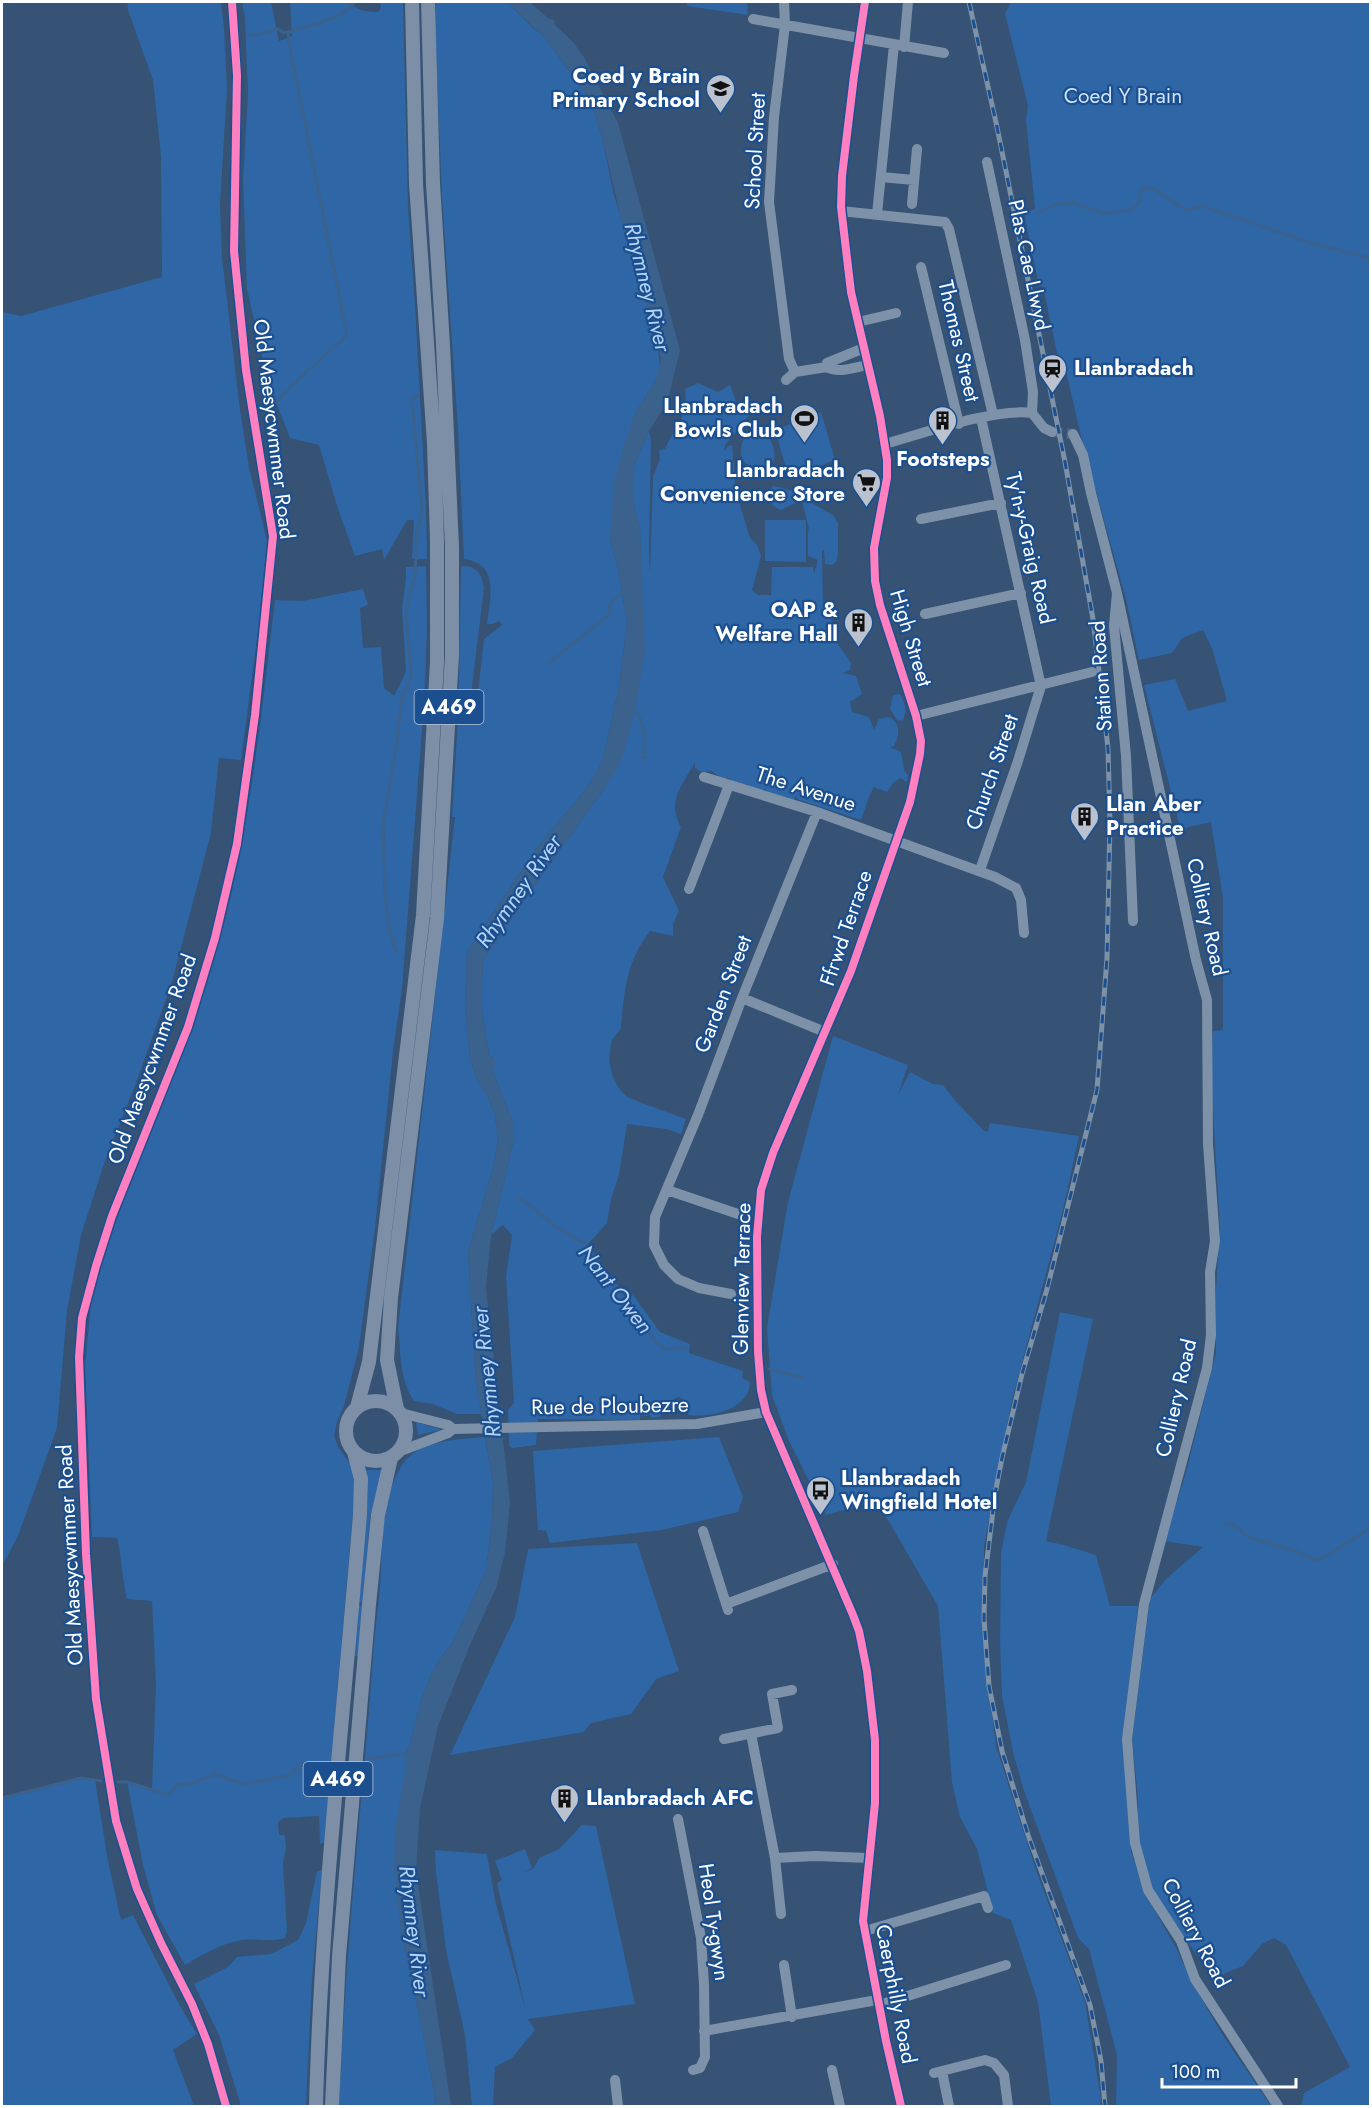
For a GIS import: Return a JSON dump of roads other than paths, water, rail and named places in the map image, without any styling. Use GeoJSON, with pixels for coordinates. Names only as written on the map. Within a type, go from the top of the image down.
{"type":"FeatureCollection","features":[{"type":"Feature","properties":{"kind":"main road","name":"A469"},"geometry":{"type":"LineString","coordinates":[[357,1407],[369,1362],[423,915],[437,662],[434,443],[416,184],[412,2]]}},
{"type":"Feature","properties":{"kind":"main road","name":"A469"},"geometry":{"type":"LineString","coordinates":[[399,1411],[387,1360],[393,1286],[437,919],[452,655],[452,547],[433,184],[428,2]]}},
{"type":"Feature","properties":{"kind":"main road"},"geometry":{"type":"LineString","coordinates":[[373,1401],[390,1404],[399,1411],[406,1424],[407,1435],[395,1455],[382,1461],[372,1462],[362,1459],[354,1452],[345,1434],[350,1414],[357,1407],[373,1401]]}},
{"type":"Feature","properties":{"kind":"main road","name":"A469"},"geometry":{"type":"LineString","coordinates":[[316,2106],[318,2037],[328,1891],[360,1514],[361,1479],[354,1452]]}},
{"type":"Feature","properties":{"kind":"main road","name":"A469"},"geometry":{"type":"LineString","coordinates":[[332,2106],[339,1956],[369,1605],[378,1515],[395,1455]]}},
{"type":"Feature","properties":{"kind":"street","name":"Old Maesycwmmer Road"},"geometry":{"type":"LineString","coordinates":[[226,2106],[208,2044],[192,2004],[141,1898],[116,1821],[96,1699],[86,1554],[79,1357],[82,1318],[112,1216],[188,1027],[215,938],[237,844],[256,703],[273,536],[246,370],[234,250],[237,75],[232,2]]}},
{"type":"Feature","properties":{"kind":"street","name":"School Street"},"geometry":{"type":"LineString","coordinates":[[784,2],[785,25],[774,117],[769,202],[789,359],[795,372]]}},
{"type":"Feature","properties":{"kind":"street","name":"High Street"},"geometry":{"type":"LineString","coordinates":[[865,2],[842,176],[841,211],[858,322],[885,444],[887,478],[874,548],[875,581],[880,605],[916,716],[921,741],[916,780],[895,840]]}},
{"type":"Feature","properties":{"kind":"street"},"geometry":{"type":"LineString","coordinates":[[877,214],[899,46],[909,2]]}},
{"type":"Feature","properties":{"kind":"street"},"geometry":{"type":"LineString","coordinates":[[753,19],[944,52]]}},
{"type":"Feature","properties":{"kind":"street"},"geometry":{"type":"LineString","coordinates":[[912,204],[917,149]]}},
{"type":"Feature","properties":{"kind":"street","name":"Plas Cae Llwyd"},"geometry":{"type":"LineString","coordinates":[[987,162],[1025,340],[1033,392],[1032,413]]}},
{"type":"Feature","properties":{"kind":"street"},"geometry":{"type":"LineString","coordinates":[[881,177],[914,180]]}},
{"type":"Feature","properties":{"kind":"street"},"geometry":{"type":"LineString","coordinates":[[841,211],[945,222],[949,229],[993,415]]}},
{"type":"Feature","properties":{"kind":"street","name":"Thomas Street"},"geometry":{"type":"LineString","coordinates":[[921,267],[959,424]]}},
{"type":"Feature","properties":{"kind":"street"},"geometry":{"type":"LineString","coordinates":[[858,322],[896,313]]}},
{"type":"Feature","properties":{"kind":"street"},"geometry":{"type":"LineString","coordinates":[[827,367],[827,363],[834,359],[864,348]]}},
{"type":"Feature","properties":{"kind":"street"},"geometry":{"type":"LineString","coordinates":[[786,380],[795,372],[827,367],[830,370],[838,370],[868,365]]}},
{"type":"Feature","properties":{"kind":"street"},"geometry":{"type":"LineString","coordinates":[[885,444],[993,415],[1023,412],[1032,413],[1044,428],[1052,432]]}},
{"type":"Feature","properties":{"kind":"street","name":"Ty'n-y-Graig Road"},"geometry":{"type":"LineString","coordinates":[[981,418],[1041,686]]}},
{"type":"Feature","properties":{"kind":"street","name":"Station Road"},"geometry":{"type":"LineString","coordinates":[[1073,434],[1083,455],[1117,593],[1114,626],[1126,756],[1133,921]]}},
{"type":"Feature","properties":{"kind":"street"},"geometry":{"type":"LineString","coordinates":[[921,519],[1000,503]]}},
{"type":"Feature","properties":{"kind":"street"},"geometry":{"type":"LineString","coordinates":[[925,614],[1021,593]]}},
{"type":"Feature","properties":{"kind":"street","name":"Colliery Road"},"geometry":{"type":"LineString","coordinates":[[1117,593],[1196,960],[1207,1000],[1208,1144],[1215,1241],[1210,1272],[1211,1335],[1206,1368],[1144,1604],[1127,1739],[1135,1843],[1148,1890],[1181,1941],[1195,1979],[1278,2106]]}},
{"type":"Feature","properties":{"kind":"street"},"geometry":{"type":"LineString","coordinates":[[916,716],[1092,672]]}},
{"type":"Feature","properties":{"kind":"street","name":"Church Street"},"geometry":{"type":"LineString","coordinates":[[980,870],[1041,686]]}},
{"type":"Feature","properties":{"kind":"street","name":"The Avenue"},"geometry":{"type":"LineString","coordinates":[[704,777],[817,812],[935,856],[980,870],[1016,888],[1021,900],[1024,933]]}},
{"type":"Feature","properties":{"kind":"street"},"geometry":{"type":"LineString","coordinates":[[689,888],[729,785]]}},
{"type":"Feature","properties":{"kind":"street","name":"Garden Street"},"geometry":{"type":"LineString","coordinates":[[731,1294],[699,1288],[678,1279],[664,1265],[654,1245],[655,1217],[817,812]]}},
{"type":"Feature","properties":{"kind":"street","name":"Ffrwd Terrace"},"geometry":{"type":"LineString","coordinates":[[826,1029],[851,970],[895,840]]}},
{"type":"Feature","properties":{"kind":"street"},"geometry":{"type":"LineString","coordinates":[[742,998],[826,1029]]}},
{"type":"Feature","properties":{"kind":"street","name":"Glenview Terrace"},"geometry":{"type":"LineString","coordinates":[[826,1029],[773,1153],[761,1190],[757,1237],[758,1352],[761,1390],[766,1412],[833,1564]]}},
{"type":"Feature","properties":{"kind":"street"},"geometry":{"type":"LineString","coordinates":[[667,1190],[738,1214]]}},
{"type":"Feature","properties":{"kind":"street","name":"Rue de Ploubezre"},"geometry":{"type":"LineString","coordinates":[[399,1411],[448,1425],[453,1429],[697,1424],[766,1412]]}},
{"type":"Feature","properties":{"kind":"street","name":"Rue de Ploubezre"},"geometry":{"type":"LineString","coordinates":[[395,1455],[453,1429]]}},
{"type":"Feature","properties":{"kind":"street"},"geometry":{"type":"LineString","coordinates":[[703,1531],[727,1607],[833,1564]]}},
{"type":"Feature","properties":{"kind":"street","name":"Caerphilly Road"},"geometry":{"type":"LineString","coordinates":[[833,1564],[859,1631],[873,1711],[875,1803],[863,1906],[865,1931],[878,2002],[901,2106]]}},
{"type":"Feature","properties":{"kind":"street"},"geometry":{"type":"LineString","coordinates":[[724,1739],[778,1728],[772,1694],[792,1690]]}},
{"type":"Feature","properties":{"kind":"street"},"geometry":{"type":"LineString","coordinates":[[751,1734],[775,1858],[781,1914]]}},
{"type":"Feature","properties":{"kind":"street","name":"Heol Ty-gwyn"},"geometry":{"type":"LineString","coordinates":[[678,1819],[701,1938],[703,1961],[704,2064],[693,2070]]}},
{"type":"Feature","properties":{"kind":"street"},"geometry":{"type":"LineString","coordinates":[[775,1858],[815,1856],[869,1858]]}},
{"type":"Feature","properties":{"kind":"street"},"geometry":{"type":"LineString","coordinates":[[865,1931],[984,1896],[988,1908]]}},
{"type":"Feature","properties":{"kind":"street"},"geometry":{"type":"LineString","coordinates":[[784,1965],[792,2017]]}},
{"type":"Feature","properties":{"kind":"street"},"geometry":{"type":"LineString","coordinates":[[704,2031],[878,2002],[1006,1965]]}},
{"type":"Feature","properties":{"kind":"street"},"geometry":{"type":"LineString","coordinates":[[949,2106],[938,2072],[985,2060],[994,2063],[1004,2075],[1008,2106]]}},
{"type":"Feature","properties":{"kind":"street"},"geometry":{"type":"LineString","coordinates":[[832,2070],[840,2106]]}},
{"type":"Feature","properties":{"kind":"street"},"geometry":{"type":"LineString","coordinates":[[615,2080],[618,2106]]}},
{"type":"Feature","properties":{"kind":"water","name":"Rhymney River"},"geometry":{"type":"Polygon","coordinates":[[[507,2],[530,2],[549,19],[554,20],[555,25],[573,42],[584,57],[618,123],[680,350],[667,403],[649,431],[634,466],[634,506],[640,530],[645,653],[635,711],[624,752],[618,767],[604,789],[483,961],[481,1002],[489,1055],[493,1057],[496,1065],[493,1071],[513,1123],[514,1140],[491,1235],[486,1288],[510,1503],[505,1553],[496,1588],[470,1645],[438,1726],[420,1808],[416,1871],[451,2106],[436,2106],[401,1931],[394,1869],[395,1832],[407,1758],[404,1755],[409,1747],[429,1679],[443,1654],[452,1644],[486,1571],[492,1521],[493,1483],[476,1382],[468,1252],[493,1168],[498,1140],[495,1115],[487,1095],[477,1080],[470,1057],[465,1007],[467,952],[537,848],[596,774],[603,759],[619,687],[627,622],[617,564],[610,540],[614,483],[635,414],[655,381],[661,360],[657,337],[625,236],[593,108],[585,93],[542,34],[507,2]]]}},
{"type":"Feature","properties":{"kind":"waterway"},"geometry":{"type":"LineString","coordinates":[[248,35],[278,29],[284,33],[313,25],[341,14],[355,2]]}},
{"type":"Feature","properties":{"kind":"waterway"},"geometry":{"type":"LineString","coordinates":[[270,410],[287,390],[347,335],[293,63],[288,34],[293,30]]}},
{"type":"Feature","properties":{"kind":"waterway"},"geometry":{"type":"LineString","coordinates":[[1039,212],[1053,205],[1072,203],[1103,213],[1132,209],[1140,201],[1140,191],[1146,187],[1156,190],[1186,210],[1202,206],[1311,243],[1370,257]]}},
{"type":"Feature","properties":{"kind":"waterway"},"geometry":{"type":"LineString","coordinates":[[396,952],[389,927],[385,897],[383,824],[402,697],[411,677],[406,609],[415,576],[417,532],[422,511],[412,399],[418,396]]}},
{"type":"Feature","properties":{"kind":"waterway"},"geometry":{"type":"LineString","coordinates":[[550,662],[610,614],[609,606],[613,599],[623,593]]}},
{"type":"Feature","properties":{"kind":"waterway"},"geometry":{"type":"LineString","coordinates":[[635,711],[643,727],[645,746],[642,757],[646,758]]}},
{"type":"Feature","properties":{"kind":"waterway","name":"Nant Owen"},"geometry":{"type":"LineString","coordinates":[[519,1197],[555,1226],[587,1245],[656,1342],[666,1349],[687,1348]]}},
{"type":"Feature","properties":{"kind":"waterway","name":"Nant Owen"},"geometry":{"type":"LineString","coordinates":[[769,1369],[803,1378]]}},
{"type":"Feature","properties":{"kind":"waterway","name":"Nant Owen"},"geometry":{"type":"LineString","coordinates":[[1226,1524],[1236,1526],[1248,1537],[1316,1560],[1323,1558],[1370,1528]]}},
{"type":"Feature","properties":{"kind":"waterway"},"geometry":{"type":"LineString","coordinates":[[366,1759],[406,1754]]}},
{"type":"Feature","properties":{"kind":"waterway"},"geometry":{"type":"LineString","coordinates":[[118,1782],[127,1782],[169,1795],[177,1785],[193,1783],[215,1774],[243,1784],[291,1775],[299,1765],[331,1763]]}},
{"type":"Feature","properties":{"kind":"waterway"},"geometry":{"type":"LineString","coordinates":[[2,1798],[81,1778],[101,1781]]}},
{"type":"Feature","properties":{"kind":"tunnel"},"geometry":{"type":"LineString","coordinates":[[1052,432],[1073,434]]}},
{"type":"Feature","properties":{"kind":"railway"},"geometry":{"type":"LineString","coordinates":[[969,2],[997,127],[1065,462],[1093,619],[1108,748],[1110,823],[1107,958],[1097,1090],[1002,1458],[985,1576],[984,1619],[989,1686],[1002,1751],[1028,1835],[1090,2005],[1101,2061],[1105,2106]]}},
{"type":"Feature","properties":{"kind":"place","name":"Coed y Brain Primary School"},"geometry":{"type":"Point","coordinates":[721,114]}},
{"type":"Feature","properties":{"kind":"place","name":"Llanbradach"},"geometry":{"type":"Point","coordinates":[1053,394]}},
{"type":"Feature","properties":{"kind":"place","name":"Llanbradach Bowls Club"},"geometry":{"type":"Point","coordinates":[804,444]}},
{"type":"Feature","properties":{"kind":"place","name":"Footsteps"},"geometry":{"type":"Point","coordinates":[943,446]}},
{"type":"Feature","properties":{"kind":"place","name":"Llanbradach Convenience Store"},"geometry":{"type":"Point","coordinates":[866,508]}},
{"type":"Feature","properties":{"kind":"place","name":"OAP & Welfare Hall"},"geometry":{"type":"Point","coordinates":[859,648]}},
{"type":"Feature","properties":{"kind":"place","name":"Llan Aber Practice"},"geometry":{"type":"Point","coordinates":[1085,842]}},
{"type":"Feature","properties":{"kind":"place","name":"Llanbradach Wingfield Hotel"},"geometry":{"type":"Point","coordinates":[820,1516]}},
{"type":"Feature","properties":{"kind":"place","name":"Llanbradach AFC"},"geometry":{"type":"Point","coordinates":[565,1824]}},
{"type":"Feature","properties":{"kind":"park label","name":"Coed Y Brain"},"geometry":{"type":"Point","coordinates":[1123,96]}}]}
